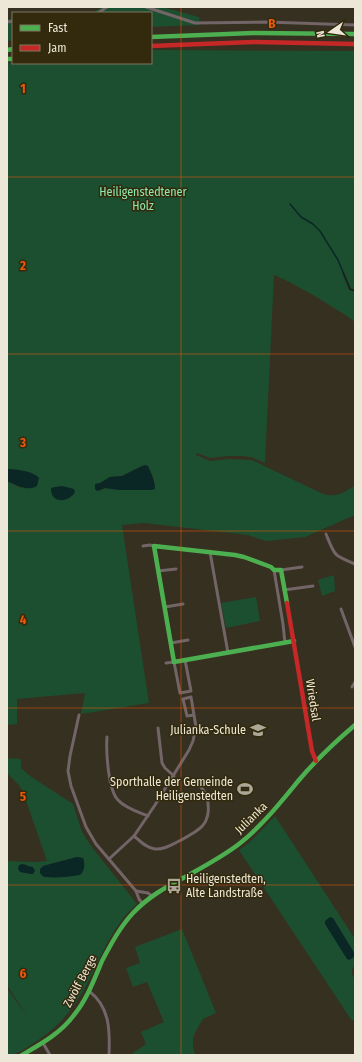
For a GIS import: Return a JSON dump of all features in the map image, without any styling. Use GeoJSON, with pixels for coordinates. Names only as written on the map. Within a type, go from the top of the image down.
{"type":"FeatureCollection","features":[{"type":"Feature","properties":{"kind":"main road"},"geometry":{"type":"LineString","coordinates":[[152,37],[256,33],[355,34]]}},
{"type":"Feature","properties":{"kind":"main road"},"geometry":{"type":"LineString","coordinates":[[152,46],[257,42],[355,44]]}},
{"type":"Feature","properties":{"kind":"main road"},"geometry":{"type":"LineString","coordinates":[[281,570],[274,570],[241,556],[154,546],[174,662],[294,642]]}},
{"type":"Feature","properties":{"kind":"main road","name":"Wriedsal"},"geometry":{"type":"LineString","coordinates":[[281,570],[312,751],[316,761]]}},
{"type":"Feature","properties":{"kind":"main road","name":"Julianka"},"geometry":{"type":"LineString","coordinates":[[142,903],[245,840],[264,822],[316,761],[334,743],[355,726]]}},
{"type":"Feature","properties":{"kind":"main road","name":"Zwölf Berge"},"geometry":{"type":"LineString","coordinates":[[22,1055],[43,1044],[71,1019],[89,991],[114,938],[126,921],[142,903]]}},
{"type":"Feature","properties":{"kind":"street"},"geometry":{"type":"LineString","coordinates":[[146,7],[195,23],[267,22],[355,24]]}},
{"type":"Feature","properties":{"kind":"street"},"geometry":{"type":"LineString","coordinates":[[326,534],[332,551],[336,555],[355,564]]}},
{"type":"Feature","properties":{"kind":"street"},"geometry":{"type":"LineString","coordinates":[[143,546],[154,546]]}},
{"type":"Feature","properties":{"kind":"street"},"geometry":{"type":"LineString","coordinates":[[210,552],[228,653]]}},
{"type":"Feature","properties":{"kind":"street"},"geometry":{"type":"LineString","coordinates":[[281,570],[302,567]]}},
{"type":"Feature","properties":{"kind":"street"},"geometry":{"type":"LineString","coordinates":[[158,571],[176,569]]}},
{"type":"Feature","properties":{"kind":"street"},"geometry":{"type":"LineString","coordinates":[[274,570],[285,643]]}},
{"type":"Feature","properties":{"kind":"street"},"geometry":{"type":"LineString","coordinates":[[284,590],[313,586]]}},
{"type":"Feature","properties":{"kind":"street"},"geometry":{"type":"LineString","coordinates":[[165,607],[182,604]]}},
{"type":"Feature","properties":{"kind":"street"},"geometry":{"type":"LineString","coordinates":[[341,609],[355,647]]}},
{"type":"Feature","properties":{"kind":"street"},"geometry":{"type":"LineString","coordinates":[[171,643],[188,640]]}},
{"type":"Feature","properties":{"kind":"street"},"geometry":{"type":"LineString","coordinates":[[166,663],[174,662],[180,693],[191,691],[186,660]]}},
{"type":"Feature","properties":{"kind":"street"},"geometry":{"type":"LineString","coordinates":[[352,688],[355,682]]}},
{"type":"Feature","properties":{"kind":"street"},"geometry":{"type":"LineString","coordinates":[[109,859],[134,836],[187,754],[193,741],[196,727],[194,715],[191,697],[183,699],[187,716],[194,715]]}},
{"type":"Feature","properties":{"kind":"street"},"geometry":{"type":"LineString","coordinates":[[79,715],[68,771],[71,786],[86,827],[96,844],[136,891],[142,903]]}},
{"type":"Feature","properties":{"kind":"street"},"geometry":{"type":"LineString","coordinates":[[158,728],[162,763],[174,776]]}},
{"type":"Feature","properties":{"kind":"street"},"geometry":{"type":"LineString","coordinates":[[107,737],[106,745],[108,765],[111,787],[114,796],[122,804],[148,816]]}},
{"type":"Feature","properties":{"kind":"street"},"geometry":{"type":"LineString","coordinates":[[134,836],[146,846],[154,849],[170,845],[198,830],[204,825],[208,817],[209,810],[206,795],[203,788],[198,784]]}},
{"type":"Feature","properties":{"kind":"street"},"geometry":{"type":"LineString","coordinates":[[136,891],[148,893],[152,896]]}},
{"type":"Feature","properties":{"kind":"street"},"geometry":{"type":"LineString","coordinates":[[89,991],[101,1003],[104,1009],[109,1034],[110,1055]]}},
{"type":"Feature","properties":{"kind":"street"},"geometry":{"type":"LineString","coordinates":[[43,1044],[50,1055]]}},
{"type":"Feature","properties":{"kind":"green space"},"geometry":{"type":"Polygon","coordinates":[[[102,7],[162,7],[199,17],[200,25],[152,27],[152,12],[94,12],[102,7]]]}},
{"type":"Feature","properties":{"kind":"green space"},"geometry":{"type":"Polygon","coordinates":[[[7,19],[12,19],[12,40],[7,41],[7,19]]]}},
{"type":"Feature","properties":{"kind":"green space","name":"Heiligenstedtener Holz"},"geometry":{"type":"Polygon","coordinates":[[[152,50],[355,51],[355,290],[351,288],[344,272],[342,273],[349,290],[355,292],[355,322],[313,295],[274,275],[265,463],[251,457],[228,456],[210,458],[197,453],[196,455],[210,461],[228,459],[252,460],[328,495],[340,494],[355,486],[355,515],[305,537],[266,541],[248,535],[144,523],[122,525],[149,703],[81,714],[85,693],[17,699],[17,724],[7,725],[7,481],[21,488],[32,473],[7,469],[7,63],[152,64],[152,50]],[[142,466],[122,476],[110,477],[95,485],[100,491],[105,488],[119,490],[152,490],[155,486],[148,466],[142,466]]]}},
{"type":"Feature","properties":{"kind":"green space"},"geometry":{"type":"Polygon","coordinates":[[[334,575],[335,591],[322,596],[318,580],[334,575]]]}},
{"type":"Feature","properties":{"kind":"green space"},"geometry":{"type":"Polygon","coordinates":[[[256,597],[260,621],[226,628],[221,603],[256,597]]]}},
{"type":"Feature","properties":{"kind":"green space"},"geometry":{"type":"Polygon","coordinates":[[[7,758],[21,759],[21,768],[30,776],[73,804],[82,832],[91,846],[137,904],[128,912],[114,931],[82,993],[64,1018],[41,1038],[17,1053],[10,1055],[7,1055],[7,988],[28,1018],[7,985],[7,861],[47,861],[23,792],[19,785],[7,773],[7,758]],[[77,857],[43,866],[40,871],[42,876],[82,873],[84,860],[83,858],[77,857]],[[24,864],[21,872],[33,874],[30,867],[24,864]]]}},
{"type":"Feature","properties":{"kind":"green space"},"geometry":{"type":"Polygon","coordinates":[[[275,816],[355,939],[355,965],[352,969],[352,974],[355,980],[355,1019],[352,1021],[239,850],[250,842],[275,816]]]}},
{"type":"Feature","properties":{"kind":"green space"},"geometry":{"type":"Polygon","coordinates":[[[182,929],[216,1013],[203,1019],[193,1037],[195,1055],[134,1055],[133,1053],[146,1044],[141,1032],[164,1022],[147,982],[133,987],[126,968],[140,963],[135,947],[182,929]]]}},
{"type":"Feature","properties":{"kind":"water"},"geometry":{"type":"Polygon","coordinates":[[[145,465],[148,466],[154,480],[155,489],[119,490],[105,488],[97,491],[95,489],[95,484],[100,483],[110,477],[122,476],[145,465]]]}},
{"type":"Feature","properties":{"kind":"water"},"geometry":{"type":"Polygon","coordinates":[[[7,469],[15,469],[33,474],[39,478],[37,486],[33,488],[26,488],[7,481],[7,469]]]}},
{"type":"Feature","properties":{"kind":"water"},"geometry":{"type":"Polygon","coordinates":[[[62,486],[74,489],[75,492],[72,496],[65,500],[60,500],[53,497],[51,493],[51,488],[62,486]]]}},
{"type":"Feature","properties":{"kind":"water"},"geometry":{"type":"Polygon","coordinates":[[[77,857],[83,858],[84,862],[84,869],[80,875],[44,877],[40,873],[40,869],[43,866],[77,857]]]}},
{"type":"Feature","properties":{"kind":"water"},"geometry":{"type":"Polygon","coordinates":[[[22,864],[33,867],[35,871],[33,874],[20,872],[18,869],[19,865],[22,864]]]}},
{"type":"Feature","properties":{"kind":"water"},"geometry":{"type":"Polygon","coordinates":[[[330,917],[333,918],[355,954],[354,957],[349,960],[325,924],[325,921],[330,917]]]}},
{"type":"Feature","properties":{"kind":"waterway"},"geometry":{"type":"LineString","coordinates":[[290,204],[301,217],[313,224],[320,231],[338,260],[350,289],[355,291]]}},
{"type":"Feature","properties":{"kind":"traffic: fast"},"geometry":{"type":"LineString","coordinates":[[152,37],[253,33],[355,34]]}},
{"type":"Feature","properties":{"kind":"traffic: fast"},"geometry":{"type":"LineString","coordinates":[[7,50],[12,49]]}},
{"type":"Feature","properties":{"kind":"traffic: fast"},"geometry":{"type":"LineString","coordinates":[[7,59],[12,59]]}},
{"type":"Feature","properties":{"kind":"traffic: fast"},"geometry":{"type":"LineString","coordinates":[[287,603],[281,570],[274,570],[271,567],[235,555],[154,546],[174,662],[294,641]]}},
{"type":"Feature","properties":{"kind":"traffic: fast"},"geometry":{"type":"LineString","coordinates":[[22,1055],[57,1033],[79,1009],[116,936],[128,918],[139,907],[158,893],[233,849],[255,830],[312,765],[355,725]]}},
{"type":"Feature","properties":{"kind":"traffic: jam"},"geometry":{"type":"LineString","coordinates":[[152,46],[253,42],[355,44]]}},
{"type":"Feature","properties":{"kind":"traffic: jam"},"geometry":{"type":"LineString","coordinates":[[287,603],[312,751],[316,761]]}},
{"type":"Feature","properties":{"kind":"place","name":"Julianka-Schule"},"geometry":{"type":"Point","coordinates":[258,730]}},
{"type":"Feature","properties":{"kind":"place","name":"Sporthalle der Gemeinde Heiligenstedten"},"geometry":{"type":"Point","coordinates":[245,789]}},
{"type":"Feature","properties":{"kind":"place","name":"Heiligenstedten, Alte Landstraße"},"geometry":{"type":"Point","coordinates":[174,886]}}]}
